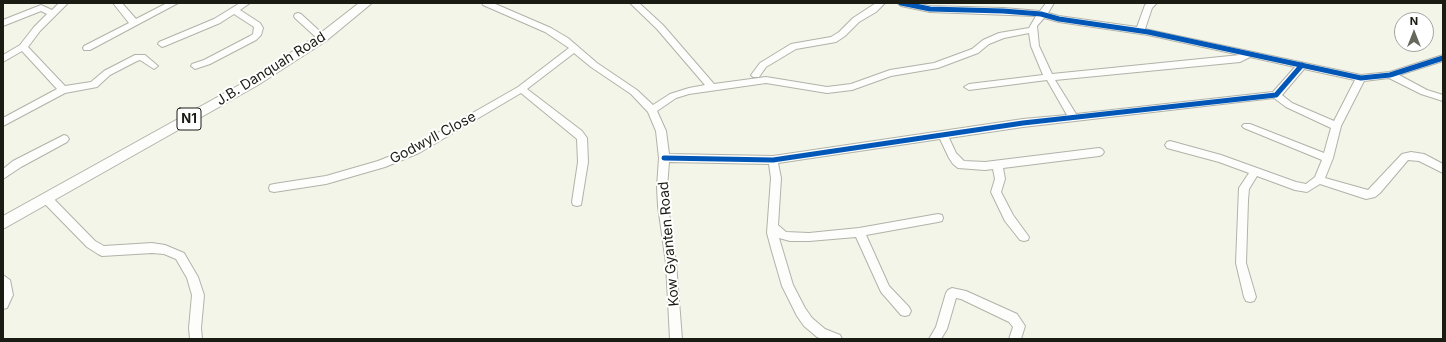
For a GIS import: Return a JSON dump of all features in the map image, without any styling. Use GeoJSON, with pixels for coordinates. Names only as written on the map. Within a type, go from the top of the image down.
{"type":"FeatureCollection","features":[{"type":"Feature","properties":{"kind":"highway","name":"J.B. Danquah Road"},"geometry":{"type":"LineString","coordinates":[[3,223],[254,82],[322,38],[366,3]]}},
{"type":"Feature","properties":{"kind":"street"},"geometry":{"type":"LineString","coordinates":[[3,59],[23,47],[37,29],[64,3]]}},
{"type":"Feature","properties":{"kind":"street"},"geometry":{"type":"LineString","coordinates":[[117,3],[134,23]]}},
{"type":"Feature","properties":{"kind":"street"},"geometry":{"type":"LineString","coordinates":[[87,48],[174,3]]}},
{"type":"Feature","properties":{"kind":"street"},"geometry":{"type":"LineString","coordinates":[[162,44],[217,21],[246,3]]}},
{"type":"Feature","properties":{"kind":"street","name":"Kow Gyanten Road"},"geometry":{"type":"LineString","coordinates":[[486,3],[548,30],[565,40],[594,65],[634,92],[652,110],[661,131],[664,158],[662,187],[663,206],[671,263],[676,339]]}},
{"type":"Feature","properties":{"kind":"street"},"geometry":{"type":"LineString","coordinates":[[756,75],[763,65],[794,46],[833,40],[842,34],[856,20],[873,10],[881,3]]}},
{"type":"Feature","properties":{"kind":"street"},"geometry":{"type":"LineString","coordinates":[[901,3],[930,9],[1003,11],[1042,14],[1059,19],[1140,31],[1361,78],[1390,75],[1443,58]]}},
{"type":"Feature","properties":{"kind":"street"},"geometry":{"type":"LineString","coordinates":[[1050,3],[1033,26],[1032,30],[1035,46],[1049,78],[1073,117]]}},
{"type":"Feature","properties":{"kind":"street"},"geometry":{"type":"LineString","coordinates":[[1140,31],[1143,18],[1148,7],[1153,3]]}},
{"type":"Feature","properties":{"kind":"street"},"geometry":{"type":"LineString","coordinates":[[638,4],[712,88]]}},
{"type":"Feature","properties":{"kind":"street"},"geometry":{"type":"LineString","coordinates":[[3,23],[41,8],[53,14]]}},
{"type":"Feature","properties":{"kind":"street"},"geometry":{"type":"LineString","coordinates":[[195,66],[212,59],[256,35],[259,28],[257,25],[235,11]]}},
{"type":"Feature","properties":{"kind":"street"},"geometry":{"type":"LineString","coordinates":[[298,16],[322,38]]}},
{"type":"Feature","properties":{"kind":"street"},"geometry":{"type":"LineString","coordinates":[[652,110],[673,96],[689,91],[766,80],[827,90],[852,87],[890,73],[935,66],[975,50],[986,42],[1002,36],[1032,30]]}},
{"type":"Feature","properties":{"kind":"street"},"geometry":{"type":"LineString","coordinates":[[23,47],[63,90]]}},
{"type":"Feature","properties":{"kind":"street","name":"Godwyll Close"},"geometry":{"type":"LineString","coordinates":[[274,188],[326,180],[381,164],[416,150],[520,89],[575,48]]}},
{"type":"Feature","properties":{"kind":"street"},"geometry":{"type":"LineString","coordinates":[[969,87],[1240,59],[1249,54]]}},
{"type":"Feature","properties":{"kind":"street"},"geometry":{"type":"LineString","coordinates":[[3,122],[63,90],[94,85],[107,74],[135,58],[142,57],[154,66]]}},
{"type":"Feature","properties":{"kind":"street"},"geometry":{"type":"LineString","coordinates":[[664,158],[773,160],[1023,122],[1276,95],[1302,65]]}},
{"type":"Feature","properties":{"kind":"street"},"geometry":{"type":"LineString","coordinates":[[1390,75],[1424,92],[1443,98]]}},
{"type":"Feature","properties":{"kind":"street"},"geometry":{"type":"LineString","coordinates":[[1170,145],[1221,159],[1255,172],[1307,188],[1319,180],[1328,158],[1336,126],[1361,78]]}},
{"type":"Feature","properties":{"kind":"street"},"geometry":{"type":"LineString","coordinates":[[520,89],[579,134],[582,138],[583,162],[577,202]]}},
{"type":"Feature","properties":{"kind":"street"},"geometry":{"type":"LineString","coordinates":[[1276,95],[1289,105],[1336,126]]}},
{"type":"Feature","properties":{"kind":"street"},"geometry":{"type":"LineString","coordinates":[[1247,126],[1328,158]]}},
{"type":"Feature","properties":{"kind":"street"},"geometry":{"type":"LineString","coordinates":[[943,134],[952,156],[962,165],[997,165],[1099,152]]}},
{"type":"Feature","properties":{"kind":"street"},"geometry":{"type":"LineString","coordinates":[[3,175],[17,164],[64,139]]}},
{"type":"Feature","properties":{"kind":"street"},"geometry":{"type":"LineString","coordinates":[[1319,180],[1366,195],[1376,190],[1405,157],[1421,157],[1443,169]]}},
{"type":"Feature","properties":{"kind":"street"},"geometry":{"type":"LineString","coordinates":[[773,160],[776,178],[772,226],[776,248],[788,286],[801,312],[808,322],[821,333],[836,339]]}},
{"type":"Feature","properties":{"kind":"street"},"geometry":{"type":"LineString","coordinates":[[997,165],[1000,180],[996,192],[1009,218],[1024,237]]}},
{"type":"Feature","properties":{"kind":"street"},"geometry":{"type":"LineString","coordinates":[[1250,297],[1241,263],[1242,234],[1244,188],[1255,172]]}},
{"type":"Feature","properties":{"kind":"street"},"geometry":{"type":"LineString","coordinates":[[47,199],[91,244],[102,251],[152,248],[165,250],[180,256],[192,277],[198,295],[196,339]]}},
{"type":"Feature","properties":{"kind":"street"},"geometry":{"type":"LineString","coordinates":[[772,226],[783,236],[809,237],[859,232],[938,218]]}},
{"type":"Feature","properties":{"kind":"street"},"geometry":{"type":"LineString","coordinates":[[859,232],[885,289],[905,311]]}},
{"type":"Feature","properties":{"kind":"street"},"geometry":{"type":"LineString","coordinates":[[3,280],[6,284],[7,295],[3,304]]}},
{"type":"Feature","properties":{"kind":"street"},"geometry":{"type":"LineString","coordinates":[[935,339],[941,329],[952,293],[962,294],[1013,318],[1019,326],[1015,339]]}},
{"type":"Feature","properties":{"kind":"cycle path"},"geometry":{"type":"LineString","coordinates":[[901,3],[930,9],[1003,11],[1041,14],[1059,19],[1148,32],[1361,78],[1390,75],[1443,58]]}},
{"type":"Feature","properties":{"kind":"cycle path"},"geometry":{"type":"LineString","coordinates":[[664,158],[773,160],[1023,123],[1276,95],[1302,65]]}}]}
